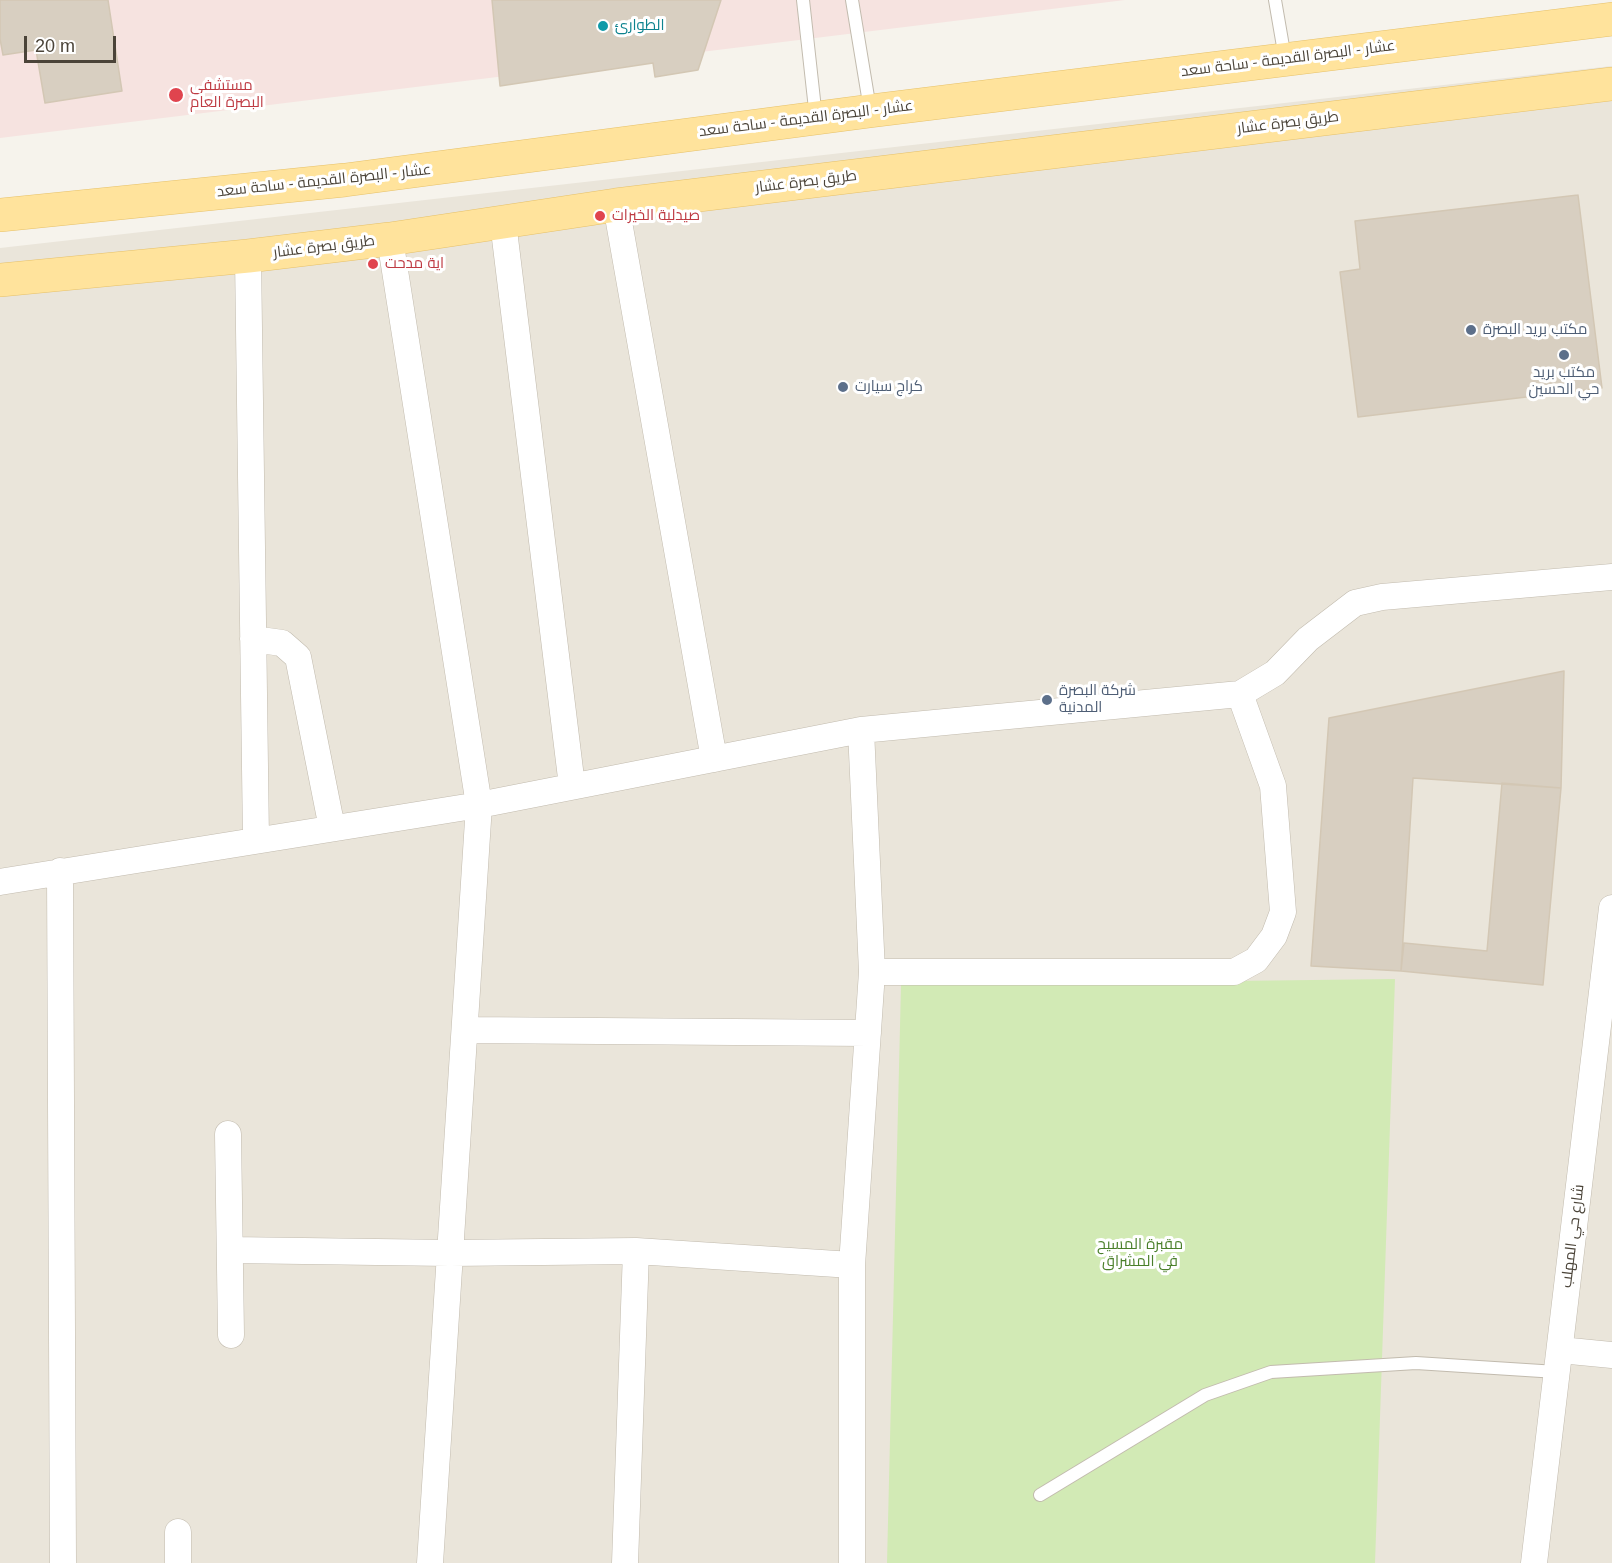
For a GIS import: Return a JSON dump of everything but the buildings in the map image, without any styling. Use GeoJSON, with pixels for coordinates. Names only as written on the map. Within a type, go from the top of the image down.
{"type":"FeatureCollection","features":[{"type":"Feature","properties":{"kind":"main road","name":"عشار - البصرة القديمة - ساحة سعد"},"geometry":{"type":"LineString","coordinates":[[2,212],[345,180],[870,111],[1612,19]]}},
{"type":"Feature","properties":{"kind":"main road","name":"طريق بصرة عشار"},"geometry":{"type":"LineString","coordinates":[[0,280],[248,256],[390,239],[616,205],[1612,84]]}},
{"type":"Feature","properties":{"kind":"street"},"geometry":{"type":"LineString","coordinates":[[616,205],[714,759]]}},
{"type":"Feature","properties":{"kind":"street"},"geometry":{"type":"LineString","coordinates":[[504,222],[572,786]]}},
{"type":"Feature","properties":{"kind":"street"},"geometry":{"type":"LineString","coordinates":[[390,239],[479,805],[430,1563]]}},
{"type":"Feature","properties":{"kind":"street"},"geometry":{"type":"LineString","coordinates":[[248,256],[256,840]]}},
{"type":"Feature","properties":{"kind":"street"},"geometry":{"type":"LineString","coordinates":[[0,882],[479,805],[861,730],[1240,694],[1275,673],[1308,639],[1355,603],[1382,597],[1612,578]]}},
{"type":"Feature","properties":{"kind":"street"},"geometry":{"type":"LineString","coordinates":[[253,639],[282,643],[298,657],[332,828]]}},
{"type":"Feature","properties":{"kind":"street"},"geometry":{"type":"LineString","coordinates":[[872,972],[1234,972],[1256,960],[1274,936],[1283,912],[1273,786],[1240,694]]}},
{"type":"Feature","properties":{"kind":"street"},"geometry":{"type":"LineString","coordinates":[[852,1563],[852,1265],[872,972],[861,730]]}},
{"type":"Feature","properties":{"kind":"street"},"geometry":{"type":"LineString","coordinates":[[60,871],[63,1563]]}},
{"type":"Feature","properties":{"kind":"street","name":"شارع حي المهلب"},"geometry":{"type":"LineString","coordinates":[[1534,1563],[1612,908]]}},
{"type":"Feature","properties":{"kind":"street"},"geometry":{"type":"LineString","coordinates":[[465,1030],[868,1032]]}},
{"type":"Feature","properties":{"kind":"street"},"geometry":{"type":"LineString","coordinates":[[228,1134],[231,1335]]}},
{"type":"Feature","properties":{"kind":"street"},"geometry":{"type":"LineString","coordinates":[[230,1250],[450,1253],[636,1251],[852,1265]]}},
{"type":"Feature","properties":{"kind":"street"},"geometry":{"type":"LineString","coordinates":[[625,1563],[636,1251]]}},
{"type":"Feature","properties":{"kind":"street"},"geometry":{"type":"LineString","coordinates":[[1558,1361],[1612,1355]]}},
{"type":"Feature","properties":{"kind":"street"},"geometry":{"type":"LineString","coordinates":[[178,1532],[178,1563]]}},
{"type":"Feature","properties":{"kind":"lane"},"geometry":{"type":"LineString","coordinates":[[803,0],[816,118]]}},
{"type":"Feature","properties":{"kind":"lane"},"geometry":{"type":"LineString","coordinates":[[852,0],[870,111]]}},
{"type":"Feature","properties":{"kind":"lane"},"geometry":{"type":"LineString","coordinates":[[1275,0],[1286,60]]}},
{"type":"Feature","properties":{"kind":"lane"},"geometry":{"type":"LineString","coordinates":[[1040,1495],[1205,1395],[1271,1372],[1416,1363],[1558,1361]]}},
{"type":"Feature","properties":{"kind":"shaded area","name":"مستشفى البصرة العام"},"geometry":{"type":"Polygon","coordinates":[[[0,0],[1125,0],[0,138],[0,0]]]}},
{"type":"Feature","properties":{"kind":"shaded area"},"geometry":{"type":"Polygon","coordinates":[[[1612,66],[1612,1563],[0,1563],[0,248],[1612,66]]]}},
{"type":"Feature","properties":{"kind":"green space","name":"مقبرة المسيح في المشراق"},"geometry":{"type":"Polygon","coordinates":[[[1395,979],[1375,1563],[887,1563],[901,985],[1395,979]]]}},
{"type":"Feature","properties":{"kind":"place","name":"الطوارئ"},"geometry":{"type":"Point","coordinates":[603,26]}},
{"type":"Feature","properties":{"kind":"place","name":"مستشفى البصرة العام"},"geometry":{"type":"Point","coordinates":[176,95]}},
{"type":"Feature","properties":{"kind":"place","name":"صيدلية الخيرات"},"geometry":{"type":"Point","coordinates":[600,216]}},
{"type":"Feature","properties":{"kind":"place","name":"اية مدحت"},"geometry":{"type":"Point","coordinates":[373,264]}},
{"type":"Feature","properties":{"kind":"place","name":"مكتب بريد البصرة"},"geometry":{"type":"Point","coordinates":[1471,330]}},
{"type":"Feature","properties":{"kind":"place","name":"مكتب بريد حي الحسين"},"geometry":{"type":"Point","coordinates":[1564,355]}},
{"type":"Feature","properties":{"kind":"place","name":"كراج سيارت"},"geometry":{"type":"Point","coordinates":[843,387]}},
{"type":"Feature","properties":{"kind":"place","name":"شركة البصرة المدنية"},"geometry":{"type":"Point","coordinates":[1047,700]}}]}
